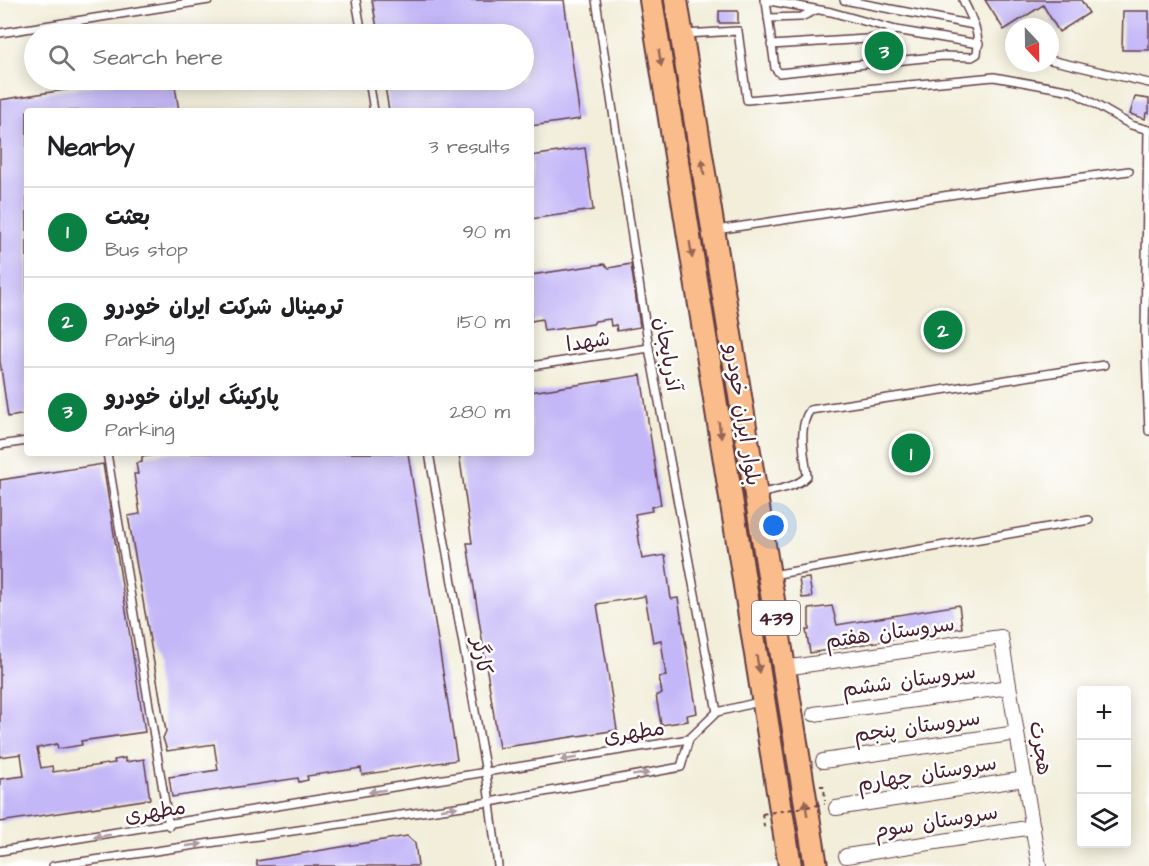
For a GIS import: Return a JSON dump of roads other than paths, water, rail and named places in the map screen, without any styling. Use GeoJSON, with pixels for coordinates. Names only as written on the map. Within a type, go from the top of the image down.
{"type":"FeatureCollection","features":[{"type":"Feature","properties":{"kind":"main road","name":"بلوار ایران خودرو"},"geometry":{"type":"LineString","coordinates":[[651,0],[790,866]]}},
{"type":"Feature","properties":{"kind":"main road","name":"بلوار ایران خودرو"},"geometry":{"type":"LineString","coordinates":[[676,0],[816,866]]}},
{"type":"Feature","properties":{"kind":"main road"},"geometry":{"type":"LineString","coordinates":[[705,338],[730,335]]}},
{"type":"Feature","properties":{"kind":"main road"},"geometry":{"type":"LineString","coordinates":[[711,373],[736,370]]}},
{"type":"Feature","properties":{"kind":"street","name":"سروستان هفتم"},"geometry":{"type":"LineString","coordinates":[[784,668],[1001,637]]}},
{"type":"Feature","properties":{"kind":"street","name":"هجرت"},"geometry":{"type":"LineString","coordinates":[[1001,637],[1039,866]]}},
{"type":"Feature","properties":{"kind":"street","name":"سروستان ششم"},"geometry":{"type":"LineString","coordinates":[[814,714],[1009,687]]}},
{"type":"Feature","properties":{"kind":"street","name":"سروستان پنجم"},"geometry":{"type":"LineString","coordinates":[[824,761],[1017,733]]}},
{"type":"Feature","properties":{"kind":"street","name":"سروستان چهارم"},"geometry":{"type":"LineString","coordinates":[[831,806],[1024,779]]}},
{"type":"Feature","properties":{"kind":"street","name":"سروستان سوم"},"geometry":{"type":"LineString","coordinates":[[846,856],[1033,827]]}},
{"type":"Feature","properties":{"kind":"lane"},"geometry":{"type":"LineString","coordinates":[[57,24],[209,0]]}},
{"type":"Feature","properties":{"kind":"lane"},"geometry":{"type":"LineString","coordinates":[[356,0],[360,24]]}},
{"type":"Feature","properties":{"kind":"lane","name":"آذربایجان"},"geometry":{"type":"LineString","coordinates":[[596,0],[650,348],[717,712]]}},
{"type":"Feature","properties":{"kind":"lane"},"geometry":{"type":"LineString","coordinates":[[963,0],[979,44],[977,54],[972,57],[943,56],[779,73],[775,68],[764,0],[816,9],[896,30],[979,44]]}},
{"type":"Feature","properties":{"kind":"lane"},"geometry":{"type":"LineString","coordinates":[[844,0],[974,25]]}},
{"type":"Feature","properties":{"kind":"lane"},"geometry":{"type":"LineString","coordinates":[[768,18],[801,17],[816,9]]}},
{"type":"Feature","properties":{"kind":"lane"},"geometry":{"type":"LineString","coordinates":[[0,33],[24,29]]}},
{"type":"Feature","properties":{"kind":"lane"},"geometry":{"type":"LineString","coordinates":[[771,45],[882,38],[896,30]]}},
{"type":"Feature","properties":{"kind":"lane"},"geometry":{"type":"LineString","coordinates":[[682,34],[738,31],[747,100],[994,76],[1072,91],[1131,125],[1148,130],[1145,296],[1149,431]]}},
{"type":"Feature","properties":{"kind":"lane"},"geometry":{"type":"LineString","coordinates":[[1059,62],[1149,83]]}},
{"type":"Feature","properties":{"kind":"lane"},"geometry":{"type":"LineString","coordinates":[[371,90],[374,108]]}},
{"type":"Feature","properties":{"kind":"lane"},"geometry":{"type":"LineString","coordinates":[[713,230],[1129,171]]}},
{"type":"Feature","properties":{"kind":"lane"},"geometry":{"type":"LineString","coordinates":[[1145,296],[1149,312]]}},
{"type":"Feature","properties":{"kind":"lane","name":"شهدا"},"geometry":{"type":"LineString","coordinates":[[534,366],[650,348]]}},
{"type":"Feature","properties":{"kind":"lane"},"geometry":{"type":"LineString","coordinates":[[756,495],[795,484],[807,476],[802,432],[804,418],[810,410],[1104,365]]}},
{"type":"Feature","properties":{"kind":"lane"},"geometry":{"type":"LineString","coordinates":[[0,437],[1,445],[24,441]]}},
{"type":"Feature","properties":{"kind":"lane"},"geometry":{"type":"LineString","coordinates":[[108,456],[169,825]]}},
{"type":"Feature","properties":{"kind":"lane","name":"کارگر"},"geometry":{"type":"LineString","coordinates":[[430,456],[486,773],[498,866]]}},
{"type":"Feature","properties":{"kind":"lane"},"geometry":{"type":"LineString","coordinates":[[769,576],[1089,520]]}},
{"type":"Feature","properties":{"kind":"lane"},"geometry":{"type":"LineString","coordinates":[[689,739],[717,712],[764,701]]}},
{"type":"Feature","properties":{"kind":"lane","name":"مطهری"},"geometry":{"type":"LineString","coordinates":[[0,851],[689,739],[681,767],[490,802],[53,866]]}},
{"type":"Feature","properties":{"kind":"place","name":"پارکینگ ایران خودرو"},"geometry":{"type":"Point","coordinates":[884,51]}},
{"type":"Feature","properties":{"kind":"place","name":"ترمینال شرکت ایران خودرو"},"geometry":{"type":"Point","coordinates":[943,330]}},
{"type":"Feature","properties":{"kind":"place","name":"بعثت"},"geometry":{"type":"Point","coordinates":[911,453]}}]}
